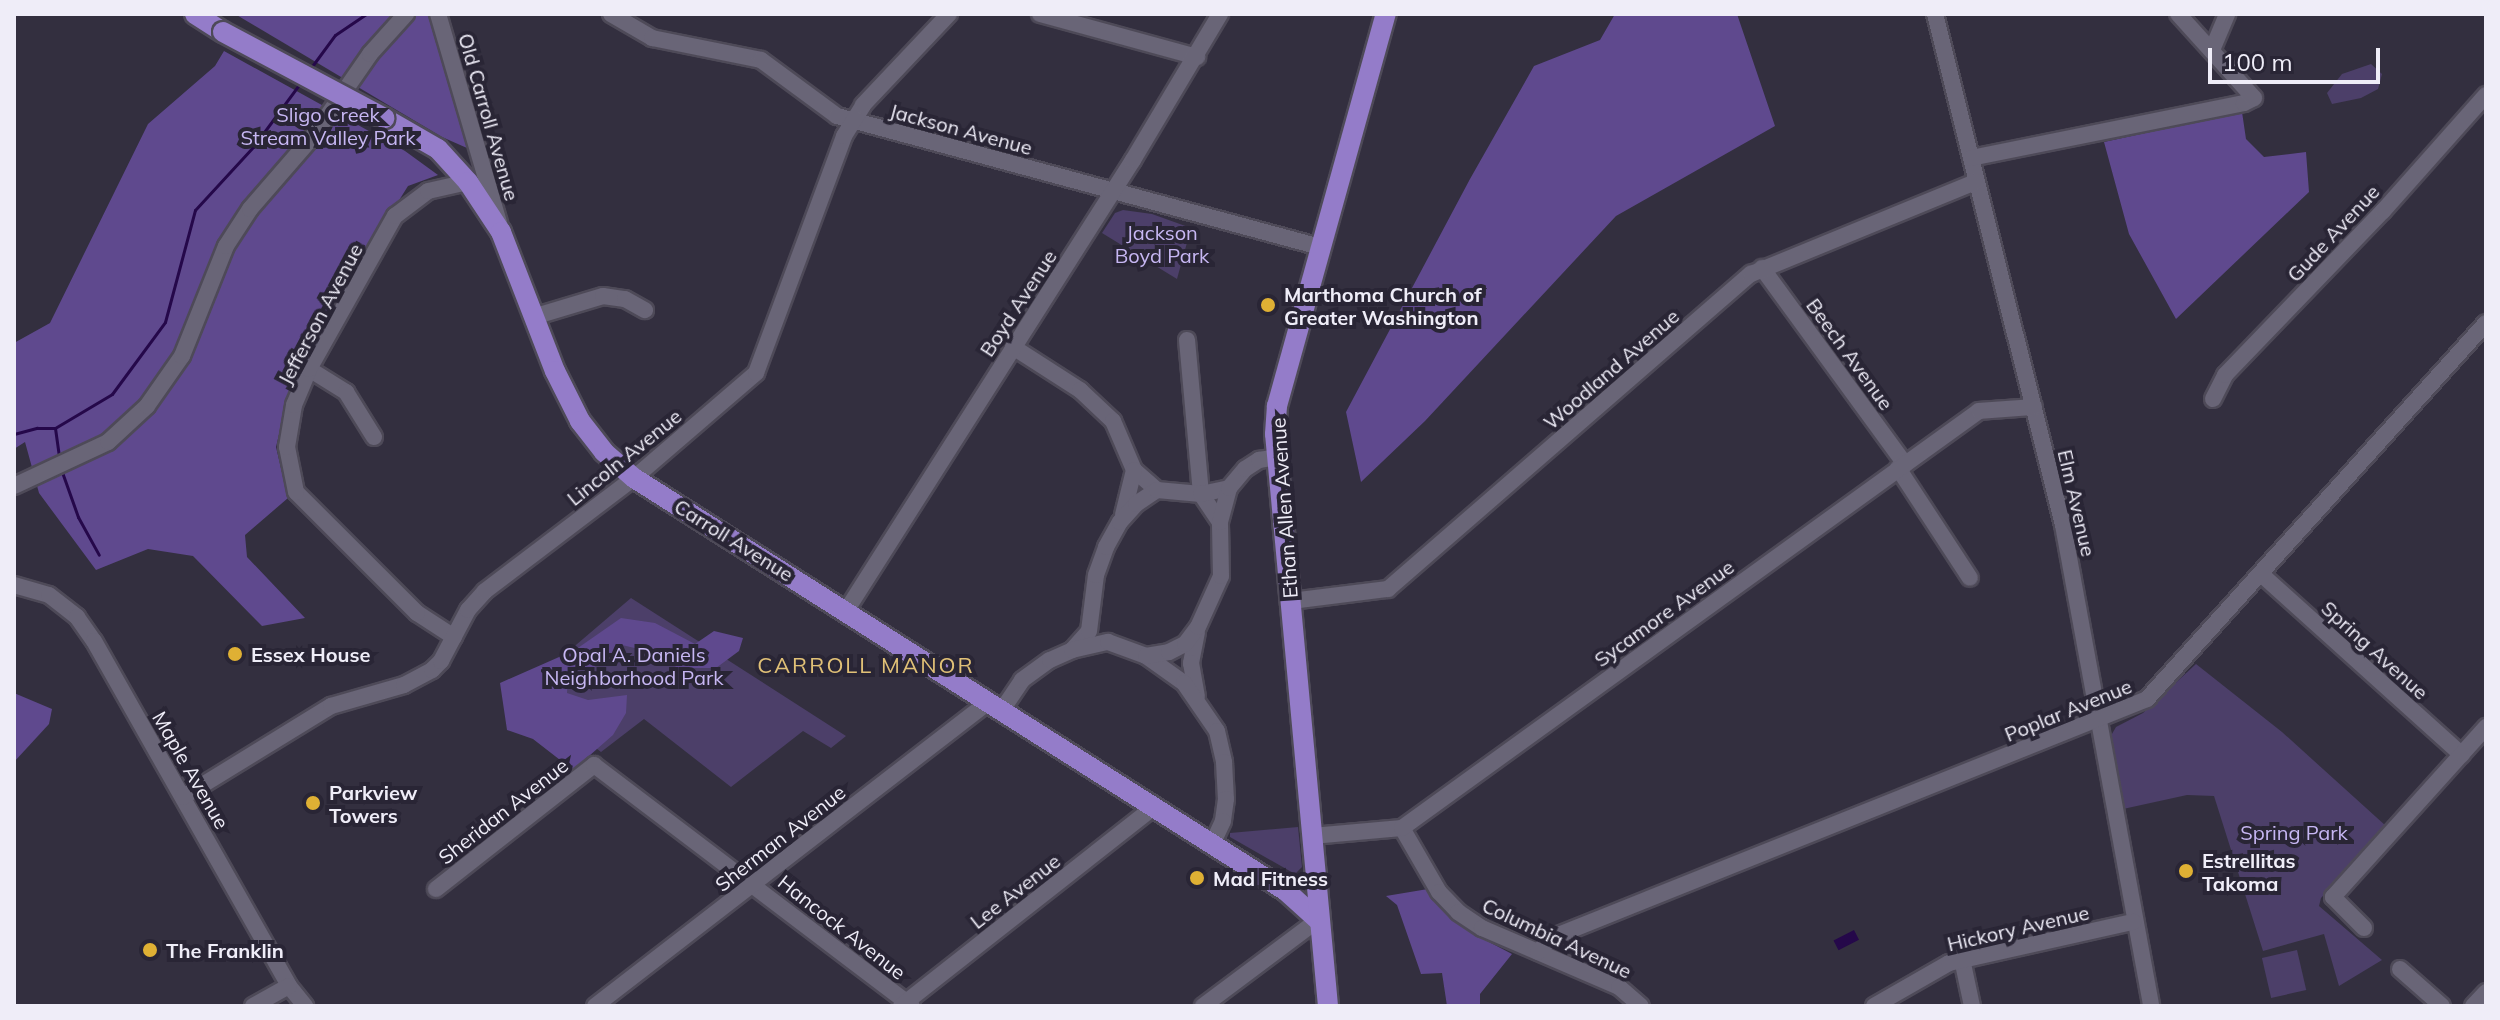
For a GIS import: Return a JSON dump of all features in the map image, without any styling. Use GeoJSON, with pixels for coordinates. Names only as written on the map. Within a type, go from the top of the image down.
{"type":"FeatureCollection","features":[{"type":"Feature","properties":{"kind":"main road","name":"Carroll Avenue"},"geometry":{"type":"LineString","coordinates":[[195,14],[438,149],[468,182],[501,232],[533,317],[580,421],[604,452],[634,478],[1286,891],[1318,920]]}},
{"type":"Feature","properties":{"kind":"main road","name":"Ethan Allen Avenue"},"geometry":{"type":"LineString","coordinates":[[1318,920],[1277,457],[1277,406],[1386,14]]}},
{"type":"Feature","properties":{"kind":"main road"},"geometry":{"type":"LineString","coordinates":[[1318,920],[1328,1006]]}},
{"type":"Feature","properties":{"kind":"street"},"geometry":{"type":"LineString","coordinates":[[14,486],[77,459],[126,427],[166,383],[204,306],[226,246],[250,209],[314,135],[370,54],[406,14]]}},
{"type":"Feature","properties":{"kind":"street","name":"Old Carroll Avenue"},"geometry":{"type":"LineString","coordinates":[[438,14],[501,232]]}},
{"type":"Feature","properties":{"kind":"street","name":"Jackson Avenue"},"geometry":{"type":"LineString","coordinates":[[611,14],[652,38],[761,60],[784,73],[837,116],[1320,247]]}},
{"type":"Feature","properties":{"kind":"street","name":"Lincoln Avenue"},"geometry":{"type":"LineString","coordinates":[[183,797],[331,706],[418,680],[441,661],[468,610],[485,591],[634,478],[756,373],[844,136],[863,105],[949,14]]}},
{"type":"Feature","properties":{"kind":"street"},"geometry":{"type":"LineString","coordinates":[[1040,14],[1197,57]]}},
{"type":"Feature","properties":{"kind":"street","name":"Boyd Avenue"},"geometry":{"type":"LineString","coordinates":[[846,611],[1197,57],[1220,14]]}},
{"type":"Feature","properties":{"kind":"street","name":"Elm Avenue"},"geometry":{"type":"LineString","coordinates":[[1935,14],[2063,525],[2133,922],[2151,1006]]}},
{"type":"Feature","properties":{"kind":"street"},"geometry":{"type":"LineString","coordinates":[[1971,158],[2244,103],[2254,98],[2178,14]]}},
{"type":"Feature","properties":{"kind":"street"},"geometry":{"type":"LineString","coordinates":[[2212,50],[2227,14]]}},
{"type":"Feature","properties":{"kind":"street","name":"Gude Avenue"},"geometry":{"type":"LineString","coordinates":[[2213,399],[2225,375],[2383,211],[2486,95]]}},
{"type":"Feature","properties":{"kind":"street","name":"Jefferson Avenue"},"geometry":{"type":"LineString","coordinates":[[454,637],[417,613],[296,492],[287,447],[294,405],[309,369],[395,216],[428,191],[468,182]]}},
{"type":"Feature","properties":{"kind":"street","name":"Woodland Avenue"},"geometry":{"type":"LineString","coordinates":[[1291,601],[1388,589],[1751,274],[1975,182]]}},
{"type":"Feature","properties":{"kind":"street","name":"Beech Avenue"},"geometry":{"type":"LineString","coordinates":[[1762,268],[1902,466],[1970,578]]}},
{"type":"Feature","properties":{"kind":"street"},"geometry":{"type":"LineString","coordinates":[[533,317],[603,296],[625,299],[645,310]]}},
{"type":"Feature","properties":{"kind":"street","name":"Poplar Avenue"},"geometry":{"type":"LineString","coordinates":[[1538,952],[1551,938],[2154,694],[2486,323]]}},
{"type":"Feature","properties":{"kind":"street"},"geometry":{"type":"LineString","coordinates":[[1187,340],[1197,494],[1220,522]]}},
{"type":"Feature","properties":{"kind":"street"},"geometry":{"type":"LineString","coordinates":[[1013,347],[1080,390],[1113,421],[1134,470],[1157,490],[1197,494],[1229,488]]}},
{"type":"Feature","properties":{"kind":"street"},"geometry":{"type":"LineString","coordinates":[[309,369],[346,392],[374,437]]}},
{"type":"Feature","properties":{"kind":"street","name":"Sycamore Avenue"},"geometry":{"type":"LineString","coordinates":[[1402,828],[1979,411],[2034,407]]}},
{"type":"Feature","properties":{"kind":"street"},"geometry":{"type":"LineString","coordinates":[[1146,656],[1169,652],[1185,644],[1198,627],[1221,576],[1220,522],[1229,488],[1245,469],[1259,460],[1277,457]]}},
{"type":"Feature","properties":{"kind":"street"},"geometry":{"type":"LineString","coordinates":[[1072,650],[1089,631],[1096,575],[1130,498],[1134,470]]}},
{"type":"Feature","properties":{"kind":"street"},"geometry":{"type":"LineString","coordinates":[[1120,522],[1136,504],[1157,490]]}},
{"type":"Feature","properties":{"kind":"street","name":"Spring Avenue"},"geometry":{"type":"LineString","coordinates":[[2261,574],[2462,755]]}},
{"type":"Feature","properties":{"kind":"street","name":"Maple Avenue"},"geometry":{"type":"LineString","coordinates":[[14,585],[49,595],[77,617],[94,641],[289,986],[305,1006]]}},
{"type":"Feature","properties":{"kind":"street"},"geometry":{"type":"LineString","coordinates":[[1094,606],[1098,629],[1108,642],[1146,656],[1184,683],[1199,700],[1217,731],[1224,762],[1226,799],[1223,821],[1212,845]]}},
{"type":"Feature","properties":{"kind":"street"},"geometry":{"type":"LineString","coordinates":[[1198,627],[1191,663],[1199,700]]}},
{"type":"Feature","properties":{"kind":"street"},"geometry":{"type":"LineString","coordinates":[[1072,650],[1108,642]]}},
{"type":"Feature","properties":{"kind":"street","name":"Sherman Avenue"},"geometry":{"type":"LineString","coordinates":[[595,1006],[754,883],[995,706],[1022,680],[1050,660],[1072,650]]}},
{"type":"Feature","properties":{"kind":"street"},"geometry":{"type":"LineString","coordinates":[[2364,928],[2333,897],[2486,727]]}},
{"type":"Feature","properties":{"kind":"street","name":"Hancock Avenue"},"geometry":{"type":"LineString","coordinates":[[594,765],[754,883],[906,1005]]}},
{"type":"Feature","properties":{"kind":"street","name":"Sheridan Avenue"},"geometry":{"type":"LineString","coordinates":[[436,889],[594,765]]}},
{"type":"Feature","properties":{"kind":"street","name":"Lee Avenue"},"geometry":{"type":"LineString","coordinates":[[906,1005],[1154,807]]}},
{"type":"Feature","properties":{"kind":"street"},"geometry":{"type":"LineString","coordinates":[[1312,836],[1402,828]]}},
{"type":"Feature","properties":{"kind":"street","name":"Columbia Avenue"},"geometry":{"type":"LineString","coordinates":[[1402,828],[1439,892],[1458,912],[1482,928],[1619,987],[1641,1006]]}},
{"type":"Feature","properties":{"kind":"street"},"geometry":{"type":"LineString","coordinates":[[1203,1006],[1318,920]]}},
{"type":"Feature","properties":{"kind":"street","name":"Hickory Avenue"},"geometry":{"type":"LineString","coordinates":[[1874,1006],[1949,963],[2133,922]]}},
{"type":"Feature","properties":{"kind":"street"},"geometry":{"type":"LineString","coordinates":[[1962,959],[1972,1006]]}},
{"type":"Feature","properties":{"kind":"street"},"geometry":{"type":"LineString","coordinates":[[2400,969],[2442,1006]]}},
{"type":"Feature","properties":{"kind":"street"},"geometry":{"type":"LineString","coordinates":[[253,1006],[289,986]]}},
{"type":"Feature","properties":{"kind":"street"},"geometry":{"type":"LineString","coordinates":[[2473,1006],[2486,992]]}},
{"type":"Feature","properties":{"kind":"green space"},"geometry":{"type":"Polygon","coordinates":[[[235,14],[431,14],[467,148],[442,137],[235,14]]]}},
{"type":"Feature","properties":{"kind":"green space"},"geometry":{"type":"Polygon","coordinates":[[[1615,14],[1737,14],[1775,126],[1616,216],[1425,421],[1361,482],[1346,412],[1470,179],[1534,66],[1600,40],[1615,14]]]}},
{"type":"Feature","properties":{"kind":"green space","name":"Sligo Creek Stream Valley Park"},"geometry":{"type":"Polygon","coordinates":[[[224,51],[405,151],[438,175],[408,186],[351,277],[288,397],[276,447],[288,498],[245,535],[247,557],[305,618],[262,626],[193,556],[148,549],[96,570],[39,493],[25,442],[14,449],[14,343],[50,323],[148,124],[215,66],[224,51]]]}},
{"type":"Feature","properties":{"kind":"green space"},"geometry":{"type":"Polygon","coordinates":[[[2371,64],[2382,74],[2378,89],[2361,98],[2332,104],[2327,93],[2342,74],[2371,64]]]}},
{"type":"Feature","properties":{"kind":"green space"},"geometry":{"type":"Polygon","coordinates":[[[2242,112],[2246,139],[2264,157],[2306,152],[2309,192],[2176,319],[2129,234],[2104,142],[2242,112]]]}},
{"type":"Feature","properties":{"kind":"green space","name":"Jackson Boyd Park"},"geometry":{"type":"Polygon","coordinates":[[[1123,210],[1152,214],[1191,228],[1177,279],[1102,233],[1115,213],[1123,210]]]}},
{"type":"Feature","properties":{"kind":"green space","name":"Opal A. Daniels Neighborhood Park"},"geometry":{"type":"Polygon","coordinates":[[[631,598],[846,736],[831,748],[803,731],[731,787],[644,719],[601,752],[522,691],[631,598]]]}},
{"type":"Feature","properties":{"kind":"green space"},"geometry":{"type":"Polygon","coordinates":[[[621,618],[655,623],[695,644],[714,631],[743,638],[739,651],[716,668],[678,668],[651,652],[622,645],[592,669],[575,668],[568,678],[567,693],[588,700],[627,695],[626,713],[613,735],[573,770],[533,739],[507,730],[500,683],[575,650],[621,618]]]}},
{"type":"Feature","properties":{"kind":"green space","name":"Spring Park"},"geometry":{"type":"Polygon","coordinates":[[[2196,664],[2282,732],[2386,826],[2321,898],[2319,906],[2382,960],[2339,986],[2324,934],[2263,951],[2214,796],[2187,795],[2123,809],[2109,739],[2116,727],[2143,713],[2196,664]]]}},
{"type":"Feature","properties":{"kind":"green space"},"geometry":{"type":"Polygon","coordinates":[[[14,693],[52,709],[49,724],[14,762],[14,693]]]}},
{"type":"Feature","properties":{"kind":"green space"},"geometry":{"type":"Polygon","coordinates":[[[1298,827],[1302,867],[1295,874],[1230,837],[1230,833],[1298,827]]]}},
{"type":"Feature","properties":{"kind":"green space"},"geometry":{"type":"Polygon","coordinates":[[[1428,889],[1470,932],[1512,954],[1480,994],[1480,1006],[1447,1006],[1442,973],[1421,974],[1397,905],[1386,896],[1428,889]]]}},
{"type":"Feature","properties":{"kind":"green space"},"geometry":{"type":"Polygon","coordinates":[[[2297,950],[2306,990],[2271,998],[2262,958],[2297,950]]]}},
{"type":"Feature","properties":{"kind":"shaded area"},"geometry":{"type":"Polygon","coordinates":[[[1854,930],[1859,940],[1839,950],[1834,940],[1854,930]]]}},
{"type":"Feature","properties":{"kind":"waterway"},"geometry":{"type":"LineString","coordinates":[[310,69],[335,35],[366,14]]}},
{"type":"Feature","properties":{"kind":"waterway"},"geometry":{"type":"LineString","coordinates":[[14,434],[37,428],[55,428],[112,394],[165,322],[195,210],[253,147],[301,82]]}},
{"type":"Feature","properties":{"kind":"waterway"},"geometry":{"type":"LineString","coordinates":[[55,428],[59,456]]}},
{"type":"Feature","properties":{"kind":"waterway"},"geometry":{"type":"LineString","coordinates":[[62,472],[78,517],[99,555]]}},
{"type":"Feature","properties":{"kind":"place","name":"Marthoma Church of Greater Washington"},"geometry":{"type":"Point","coordinates":[1268,305]}},
{"type":"Feature","properties":{"kind":"place","name":"Essex House"},"geometry":{"type":"Point","coordinates":[235,654]}},
{"type":"Feature","properties":{"kind":"place","name":"Parkview Towers"},"geometry":{"type":"Point","coordinates":[313,803]}},
{"type":"Feature","properties":{"kind":"place","name":"Estrellitas Takoma"},"geometry":{"type":"Point","coordinates":[2186,871]}},
{"type":"Feature","properties":{"kind":"place","name":"Mad Fitness"},"geometry":{"type":"Point","coordinates":[1197,878]}},
{"type":"Feature","properties":{"kind":"place","name":"The Franklin"},"geometry":{"type":"Point","coordinates":[150,950]}},
{"type":"Feature","properties":{"kind":"district","name":"CARROLL MANOR"},"geometry":{"type":"Point","coordinates":[866,666]}}]}
